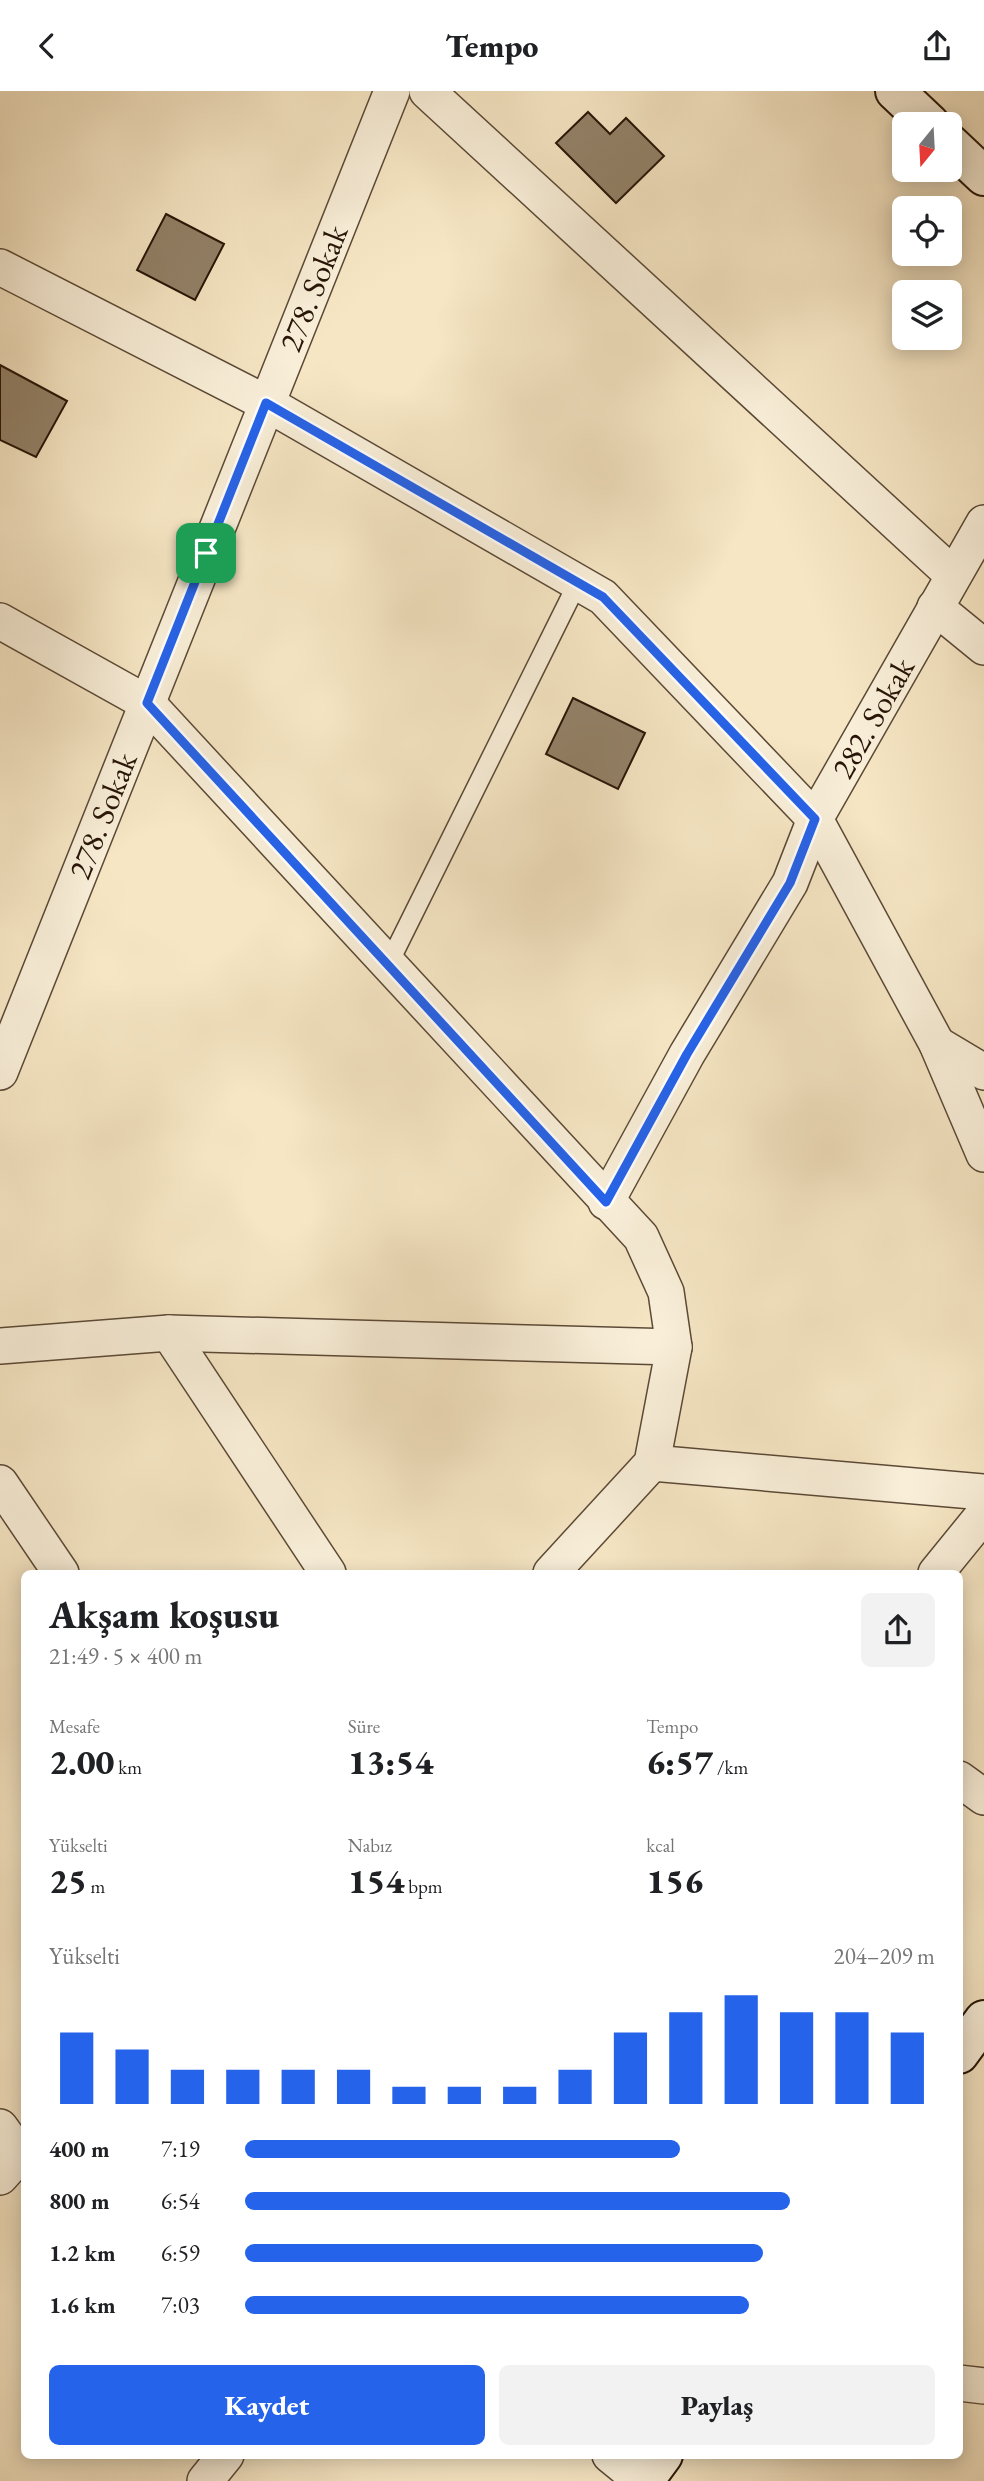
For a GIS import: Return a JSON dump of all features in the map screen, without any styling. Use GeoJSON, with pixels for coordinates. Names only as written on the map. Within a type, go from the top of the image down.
{"type":"FeatureCollection","features":[{"type":"Feature","properties":{"kind":"main road"},"geometry":{"type":"LineString","coordinates":[[895,91],[917,112]]}},
{"type":"Feature","properties":{"kind":"main road"},"geometry":{"type":"LineString","coordinates":[[962,155],[984,176]]}},
{"type":"Feature","properties":{"kind":"main road"},"geometry":{"type":"LineString","coordinates":[[643,2481],[660,2459]]}},
{"type":"Feature","properties":{"kind":"street","name":"278. Sokak"},"geometry":{"type":"LineString","coordinates":[[4,1051],[393,91]]}},
{"type":"Feature","properties":{"kind":"street"},"geometry":{"type":"LineString","coordinates":[[427,91],[953,575]]}},
{"type":"Feature","properties":{"kind":"street","name":"282. Sokak"},"geometry":{"type":"LineString","coordinates":[[0,267],[266,403],[603,597],[815,819],[984,523]]}},
{"type":"Feature","properties":{"kind":"street"},"geometry":{"type":"LineString","coordinates":[[935,607],[984,647]]}},
{"type":"Feature","properties":{"kind":"street"},"geometry":{"type":"LineString","coordinates":[[0,621],[147,703],[641,1237],[650,1252],[666,1292],[674,1347],[652,1463],[554,1570]]}},
{"type":"Feature","properties":{"kind":"street"},"geometry":{"type":"LineString","coordinates":[[815,819],[937,1044],[984,1154]]}},
{"type":"Feature","properties":{"kind":"street"},"geometry":{"type":"LineString","coordinates":[[606,1202],[687,1054],[790,883],[815,819]]}},
{"type":"Feature","properties":{"kind":"street"},"geometry":{"type":"LineString","coordinates":[[937,1044],[984,1072]]}},
{"type":"Feature","properties":{"kind":"street"},"geometry":{"type":"LineString","coordinates":[[0,1346],[169,1333],[674,1347]]}},
{"type":"Feature","properties":{"kind":"street"},"geometry":{"type":"LineString","coordinates":[[169,1333],[326,1570]]}},
{"type":"Feature","properties":{"kind":"street"},"geometry":{"type":"LineString","coordinates":[[652,1463],[984,1492]]}},
{"type":"Feature","properties":{"kind":"street"},"geometry":{"type":"LineString","coordinates":[[0,1483],[59,1570]]}},
{"type":"Feature","properties":{"kind":"street"},"geometry":{"type":"LineString","coordinates":[[938,1570],[984,1514]]}},
{"type":"Feature","properties":{"kind":"street"},"geometry":{"type":"LineString","coordinates":[[963,1782],[984,1797]]}},
{"type":"Feature","properties":{"kind":"street"},"geometry":{"type":"LineString","coordinates":[[0,2127],[15,2161]]}},
{"type":"Feature","properties":{"kind":"street"},"geometry":{"type":"LineString","coordinates":[[963,2383],[984,2386]]}},
{"type":"Feature","properties":{"kind":"street"},"geometry":{"type":"LineString","coordinates":[[205,2481],[223,2459]]}},
{"type":"Feature","properties":{"kind":"street"},"geometry":{"type":"LineString","coordinates":[[615,2459],[643,2481]]}},
{"type":"Feature","properties":{"kind":"lane"},"geometry":{"type":"LineString","coordinates":[[388,965],[578,582]]}},
{"type":"Feature","properties":{"kind":"building"},"geometry":{"type":"Polygon","coordinates":[[[588,112],[610,134],[626,118],[664,156],[616,203],[556,143],[588,112]]]}},
{"type":"Feature","properties":{"kind":"building"},"geometry":{"type":"Polygon","coordinates":[[[166,214],[224,244],[195,300],[137,270],[166,214]]]}},
{"type":"Feature","properties":{"kind":"building"},"geometry":{"type":"Polygon","coordinates":[[[0,365],[67,401],[36,457],[0,440],[0,365]]]}},
{"type":"Feature","properties":{"kind":"building"},"geometry":{"type":"Polygon","coordinates":[[[573,698],[645,733],[618,789],[546,754],[573,698]]]}},
{"type":"Feature","properties":{"kind":"route"},"geometry":{"type":"LineString","coordinates":[[266,403],[603,597],[802,802],[815,819],[790,883],[687,1054],[606,1202],[147,703],[206,553],[266,403]]}}]}
